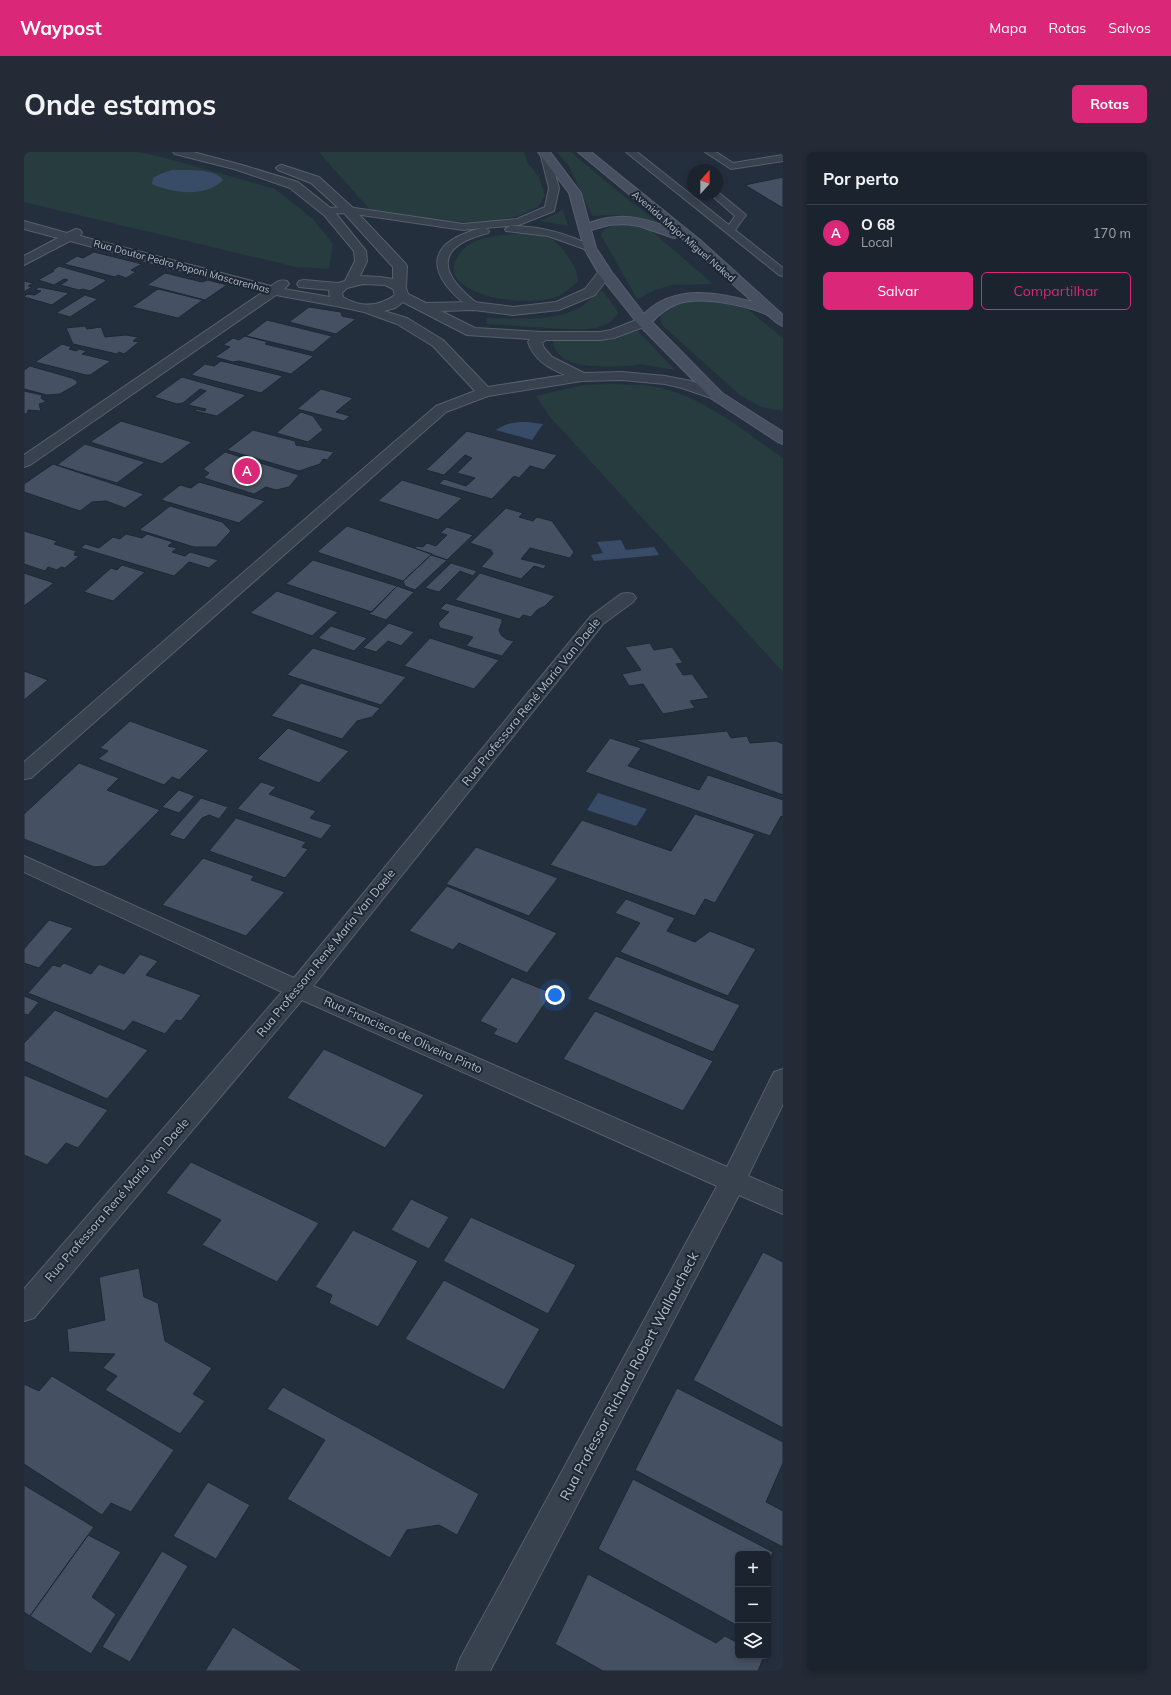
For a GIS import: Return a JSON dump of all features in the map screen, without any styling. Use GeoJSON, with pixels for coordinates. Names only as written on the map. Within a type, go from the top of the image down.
{"type":"FeatureCollection","features":[{"type":"Feature","properties":{"kind":"main road"},"geometry":{"type":"LineString","coordinates":[[544,152],[575,194],[590,248],[605,273],[644,322],[717,396],[783,439]]}},
{"type":"Feature","properties":{"kind":"main road","name":"Avenida Major Miguel Naked"},"geometry":{"type":"LineString","coordinates":[[584,152],[696,243],[783,322]]}},
{"type":"Feature","properties":{"kind":"main road"},"geometry":{"type":"LineString","coordinates":[[584,228],[607,221],[639,222],[650,224],[696,243]]}},
{"type":"Feature","properties":{"kind":"main road"},"geometry":{"type":"LineString","coordinates":[[644,322],[659,308],[679,298],[708,297],[731,300],[770,311]]}},
{"type":"Feature","properties":{"kind":"main road"},"geometry":{"type":"LineString","coordinates":[[717,396],[783,422]]}},
{"type":"Feature","properties":{"kind":"street"},"geometry":{"type":"LineString","coordinates":[[178,152],[238,167],[294,185],[326,211],[360,251],[361,262],[345,284],[336,291],[334,295],[337,300],[342,303]]}},
{"type":"Feature","properties":{"kind":"street"},"geometry":{"type":"LineString","coordinates":[[226,152],[241,156]]}},
{"type":"Feature","properties":{"kind":"street"},"geometry":{"type":"LineString","coordinates":[[271,164],[315,180],[348,210],[400,266],[401,292],[399,301],[389,306],[364,309]]}},
{"type":"Feature","properties":{"kind":"street","name":"Rua Doutor Pedro Poponi Mascarenhas"},"geometry":{"type":"LineString","coordinates":[[24,213],[84,228],[70,236]]}},
{"type":"Feature","properties":{"kind":"street","name":"Rua Doutor Pedro Poponi Mascarenhas"},"geometry":{"type":"LineString","coordinates":[[24,225],[279,286],[402,320],[438,343],[485,392]]}},
{"type":"Feature","properties":{"kind":"street"},"geometry":{"type":"LineString","coordinates":[[24,261],[70,236]]}},
{"type":"Feature","properties":{"kind":"street","name":"Rua Doutor Pedro Poponi Mascarenhas"},"geometry":{"type":"LineString","coordinates":[[230,267],[279,286]]}},
{"type":"Feature","properties":{"kind":"street"},"geometry":{"type":"LineString","coordinates":[[422,307],[474,306],[513,311],[558,306],[590,292],[605,273]]}},
{"type":"Feature","properties":{"kind":"street"},"geometry":{"type":"LineString","coordinates":[[24,462],[279,286],[345,284],[362,280],[379,280],[394,284],[401,292],[422,307],[472,332],[542,336],[600,336],[614,334],[644,322]]}},
{"type":"Feature","properties":{"kind":"street"},"geometry":{"type":"LineString","coordinates":[[542,336],[535,342],[536,348],[546,358],[561,369],[582,377]]}},
{"type":"Feature","properties":{"kind":"street"},"geometry":{"type":"LineString","coordinates":[[24,773],[442,409],[485,392],[582,377],[622,376],[664,380],[686,384],[717,396]]}},
{"type":"Feature","properties":{"kind":"street","name":"Rua Professora René Maria Van Daele"},"geometry":{"type":"LineString","coordinates":[[24,1309],[298,989],[597,620],[627,598]]}},
{"type":"Feature","properties":{"kind":"street","name":"Rua Francisco de Oliveira Pinto"},"geometry":{"type":"LineString","coordinates":[[24,863],[298,989],[783,1203]]}},
{"type":"Feature","properties":{"kind":"street","name":"Rua Professor Richard Robert Wallaucheck"},"geometry":{"type":"LineString","coordinates":[[472,1671],[733,1181],[783,1078]]}},
{"type":"Feature","properties":{"kind":"lane"},"geometry":{"type":"LineString","coordinates":[[474,306],[457,294],[448,282],[443,273],[442,257],[450,246],[466,231],[519,222],[550,209],[554,188],[544,152]]}},
{"type":"Feature","properties":{"kind":"lane"},"geometry":{"type":"LineString","coordinates":[[631,152],[783,273]]}},
{"type":"Feature","properties":{"kind":"lane"},"geometry":{"type":"LineString","coordinates":[[710,152],[731,166],[783,158]]}},
{"type":"Feature","properties":{"kind":"lane"},"geometry":{"type":"LineString","coordinates":[[674,187],[687,189]]}},
{"type":"Feature","properties":{"kind":"lane"},"geometry":{"type":"LineString","coordinates":[[722,200],[741,214],[730,230]]}},
{"type":"Feature","properties":{"kind":"lane"},"geometry":{"type":"LineString","coordinates":[[326,211],[348,210],[466,231],[503,229],[539,230],[563,236],[590,248]]}},
{"type":"Feature","properties":{"kind":"lane"},"geometry":{"type":"LineString","coordinates":[[762,255],[783,262]]}},
{"type":"Feature","properties":{"kind":"green space"},"geometry":{"type":"Polygon","coordinates":[[[24,152],[137,152],[162,157],[275,189],[313,219],[333,244],[329,269],[296,267],[24,202],[24,152]]]}},
{"type":"Feature","properties":{"kind":"green space"},"geometry":{"type":"Polygon","coordinates":[[[319,152],[524,152],[528,163],[539,177],[545,196],[538,207],[518,216],[490,222],[430,221],[372,212],[319,152]]]}},
{"type":"Feature","properties":{"kind":"green space"},"geometry":{"type":"Polygon","coordinates":[[[557,152],[571,152],[626,198],[658,222],[615,215],[592,216],[569,166],[557,152]]]}},
{"type":"Feature","properties":{"kind":"green space"},"geometry":{"type":"Polygon","coordinates":[[[563,210],[568,226],[540,221],[563,210]]]}},
{"type":"Feature","properties":{"kind":"green space"},"geometry":{"type":"Polygon","coordinates":[[[626,224],[647,227],[713,284],[672,285],[655,290],[637,299],[601,235],[608,227],[626,224]]]}},
{"type":"Feature","properties":{"kind":"green space"},"geometry":{"type":"Polygon","coordinates":[[[518,234],[543,236],[554,241],[565,252],[573,265],[577,272],[578,281],[568,290],[556,297],[545,300],[518,301],[477,292],[465,286],[457,279],[454,271],[455,262],[465,247],[481,239],[500,235],[518,234]]]}},
{"type":"Feature","properties":{"kind":"green space"},"geometry":{"type":"Polygon","coordinates":[[[603,291],[618,312],[609,323],[597,328],[580,330],[486,324],[487,318],[542,318],[564,314],[583,306],[603,291]]]}},
{"type":"Feature","properties":{"kind":"green space"},"geometry":{"type":"Polygon","coordinates":[[[702,300],[720,302],[747,309],[783,338],[783,411],[761,407],[740,395],[662,325],[660,317],[668,309],[684,302],[702,300]]]}},
{"type":"Feature","properties":{"kind":"green space"},"geometry":{"type":"Polygon","coordinates":[[[637,330],[675,370],[638,364],[632,366],[587,366],[565,359],[558,353],[553,344],[554,341],[611,340],[637,330]]]}},
{"type":"Feature","properties":{"kind":"green space"},"geometry":{"type":"Polygon","coordinates":[[[614,384],[651,386],[669,390],[687,397],[720,414],[783,458],[783,672],[551,418],[536,396],[584,385],[614,384]]]}},
{"type":"Feature","properties":{"kind":"water"},"geometry":{"type":"Polygon","coordinates":[[[172,170],[192,170],[214,173],[223,180],[216,186],[198,192],[169,190],[152,184],[153,178],[172,170]]]}},
{"type":"Feature","properties":{"kind":"water"},"geometry":{"type":"Polygon","coordinates":[[[527,422],[543,424],[532,440],[496,430],[511,423],[527,422]]]}},
{"type":"Feature","properties":{"kind":"water"},"geometry":{"type":"Polygon","coordinates":[[[621,540],[626,550],[654,547],[659,555],[594,561],[591,555],[603,553],[597,542],[621,540]]]}},
{"type":"Feature","properties":{"kind":"water"},"geometry":{"type":"Polygon","coordinates":[[[598,793],[647,809],[636,826],[587,810],[598,793]]]}},
{"type":"Feature","properties":{"kind":"building"},"geometry":{"type":"Polygon","coordinates":[[[783,177],[783,208],[745,185],[783,177]]]}},
{"type":"Feature","properties":{"kind":"building"},"geometry":{"type":"Polygon","coordinates":[[[94,252],[142,264],[131,270],[136,272],[126,278],[118,275],[115,277],[64,264],[77,256],[83,258],[94,252]]]}},
{"type":"Feature","properties":{"kind":"building"},"geometry":{"type":"Polygon","coordinates":[[[59,266],[104,279],[106,281],[90,291],[60,285],[68,280],[64,279],[54,285],[38,280],[54,271],[53,270],[59,266]]]}},
{"type":"Feature","properties":{"kind":"building"},"geometry":{"type":"Polygon","coordinates":[[[165,273],[202,282],[208,280],[227,285],[205,300],[147,285],[165,273]]]}},
{"type":"Feature","properties":{"kind":"building"},"geometry":{"type":"Polygon","coordinates":[[[24,281],[33,283],[28,286],[32,287],[24,292],[24,281]]]}},
{"type":"Feature","properties":{"kind":"building"},"geometry":{"type":"Polygon","coordinates":[[[39,287],[69,293],[52,305],[24,297],[27,294],[35,295],[41,291],[35,290],[39,287]]]}},
{"type":"Feature","properties":{"kind":"building"},"geometry":{"type":"Polygon","coordinates":[[[158,289],[203,300],[178,318],[132,307],[158,289]]]}},
{"type":"Feature","properties":{"kind":"building"},"geometry":{"type":"Polygon","coordinates":[[[85,295],[98,299],[70,317],[56,313],[85,295]]]}},
{"type":"Feature","properties":{"kind":"building"},"geometry":{"type":"Polygon","coordinates":[[[309,307],[341,312],[342,316],[356,319],[336,334],[289,322],[309,307]]]}},
{"type":"Feature","properties":{"kind":"building"},"geometry":{"type":"Polygon","coordinates":[[[267,320],[332,336],[313,352],[246,336],[267,320]]]}},
{"type":"Feature","properties":{"kind":"building"},"geometry":{"type":"Polygon","coordinates":[[[85,326],[87,329],[101,327],[105,337],[126,335],[138,337],[133,341],[139,342],[124,354],[119,352],[117,354],[73,344],[66,328],[85,326]]]}},
{"type":"Feature","properties":{"kind":"building"},"geometry":{"type":"Polygon","coordinates":[[[245,336],[268,342],[265,344],[314,356],[291,374],[239,361],[233,362],[215,357],[230,347],[223,345],[233,338],[239,340],[245,336]]]}},
{"type":"Feature","properties":{"kind":"building"},"geometry":{"type":"Polygon","coordinates":[[[62,344],[72,347],[69,349],[76,351],[79,349],[87,351],[82,354],[111,361],[90,375],[35,362],[62,344]]]}},
{"type":"Feature","properties":{"kind":"building"},"geometry":{"type":"Polygon","coordinates":[[[221,361],[283,376],[261,393],[191,375],[205,364],[214,366],[221,361]]]}},
{"type":"Feature","properties":{"kind":"building"},"geometry":{"type":"Polygon","coordinates":[[[30,366],[72,378],[77,381],[77,384],[60,394],[47,395],[24,389],[24,370],[30,366]]]}},
{"type":"Feature","properties":{"kind":"building"},"geometry":{"type":"Polygon","coordinates":[[[182,377],[246,395],[217,416],[195,411],[196,409],[205,411],[206,409],[188,405],[206,391],[200,389],[183,403],[177,404],[154,397],[182,377]]]}},
{"type":"Feature","properties":{"kind":"building"},"geometry":{"type":"Polygon","coordinates":[[[321,389],[353,398],[336,412],[350,416],[344,421],[297,409],[321,389]]]}},
{"type":"Feature","properties":{"kind":"building"},"geometry":{"type":"Polygon","coordinates":[[[24,391],[42,395],[41,398],[46,402],[39,404],[41,411],[28,410],[27,414],[24,414],[24,391]]]}},
{"type":"Feature","properties":{"kind":"building"},"geometry":{"type":"Polygon","coordinates":[[[301,412],[313,416],[323,430],[308,442],[276,433],[301,412]]]}},
{"type":"Feature","properties":{"kind":"building"},"geometry":{"type":"Polygon","coordinates":[[[121,421],[192,442],[162,464],[90,442],[121,421]]]}},
{"type":"Feature","properties":{"kind":"building"},"geometry":{"type":"Polygon","coordinates":[[[253,430],[295,441],[296,445],[334,452],[327,460],[323,459],[320,464],[299,471],[227,450],[253,430]]]}},
{"type":"Feature","properties":{"kind":"building"},"geometry":{"type":"Polygon","coordinates":[[[467,431],[557,455],[544,470],[530,466],[519,478],[514,476],[492,499],[439,484],[444,479],[466,486],[475,478],[457,473],[472,458],[465,455],[444,475],[426,470],[467,431]]]}},
{"type":"Feature","properties":{"kind":"building"},"geometry":{"type":"Polygon","coordinates":[[[85,444],[145,462],[117,483],[57,465],[85,444]]]}},
{"type":"Feature","properties":{"kind":"building"},"geometry":{"type":"Polygon","coordinates":[[[225,452],[299,475],[289,487],[276,490],[266,487],[254,494],[204,478],[209,473],[203,469],[225,452]]]}},
{"type":"Feature","properties":{"kind":"building"},"geometry":{"type":"Polygon","coordinates":[[[53,464],[144,494],[125,508],[106,501],[92,502],[80,511],[24,492],[24,484],[53,464]]]}},
{"type":"Feature","properties":{"kind":"building"},"geometry":{"type":"Polygon","coordinates":[[[402,480],[462,498],[438,520],[378,501],[402,480]]]}},
{"type":"Feature","properties":{"kind":"building"},"geometry":{"type":"Polygon","coordinates":[[[199,482],[265,501],[239,523],[161,500],[180,485],[191,488],[199,482]]]}},
{"type":"Feature","properties":{"kind":"building"},"geometry":{"type":"Polygon","coordinates":[[[170,506],[222,522],[231,531],[216,547],[194,547],[139,530],[170,506]]]}},
{"type":"Feature","properties":{"kind":"building"},"geometry":{"type":"Polygon","coordinates":[[[506,508],[523,513],[519,517],[533,521],[537,517],[552,521],[574,552],[570,558],[530,548],[521,559],[546,565],[544,569],[534,566],[521,579],[481,567],[493,554],[491,550],[470,543],[506,508]]]}},
{"type":"Feature","properties":{"kind":"building"},"geometry":{"type":"Polygon","coordinates":[[[347,526],[432,554],[403,581],[317,552],[347,526]]]}},
{"type":"Feature","properties":{"kind":"building"},"geometry":{"type":"Polygon","coordinates":[[[447,527],[473,535],[447,560],[414,548],[417,546],[423,547],[427,543],[436,546],[447,535],[440,533],[447,527]]]}},
{"type":"Feature","properties":{"kind":"building"},"geometry":{"type":"Polygon","coordinates":[[[24,531],[57,541],[54,544],[76,551],[74,555],[79,556],[65,568],[61,567],[57,570],[48,567],[45,571],[24,564],[24,531]]]}},
{"type":"Feature","properties":{"kind":"building"},"geometry":{"type":"Polygon","coordinates":[[[126,534],[142,538],[147,534],[173,542],[168,546],[177,548],[172,552],[185,556],[190,552],[218,560],[209,568],[189,562],[174,576],[81,548],[85,544],[99,548],[113,537],[120,539],[126,534]]]}},
{"type":"Feature","properties":{"kind":"building"},"geometry":{"type":"Polygon","coordinates":[[[431,555],[447,560],[415,590],[405,586],[403,581],[431,555]]]}},
{"type":"Feature","properties":{"kind":"building"},"geometry":{"type":"Polygon","coordinates":[[[313,560],[397,586],[372,612],[286,584],[313,560]]]}},
{"type":"Feature","properties":{"kind":"building"},"geometry":{"type":"Polygon","coordinates":[[[451,563],[477,571],[473,576],[460,571],[439,592],[425,588],[451,563]]]}},
{"type":"Feature","properties":{"kind":"building"},"geometry":{"type":"Polygon","coordinates":[[[122,565],[145,572],[113,601],[84,592],[111,568],[117,570],[122,565]]]}},
{"type":"Feature","properties":{"kind":"building"},"geometry":{"type":"Polygon","coordinates":[[[24,573],[54,583],[24,606],[24,573]]]}},
{"type":"Feature","properties":{"kind":"building"},"geometry":{"type":"Polygon","coordinates":[[[480,573],[555,596],[545,606],[537,610],[531,617],[523,615],[519,619],[455,600],[480,573]]]}},
{"type":"Feature","properties":{"kind":"building"},"geometry":{"type":"Polygon","coordinates":[[[397,586],[414,592],[386,620],[369,614],[397,586]]]}},
{"type":"Feature","properties":{"kind":"building"},"geometry":{"type":"Polygon","coordinates":[[[277,591],[338,612],[312,636],[250,613],[277,591]]]}},
{"type":"Feature","properties":{"kind":"building"},"geometry":{"type":"Polygon","coordinates":[[[446,603],[502,619],[499,630],[501,635],[506,639],[514,641],[502,656],[466,646],[473,637],[440,628],[438,623],[449,612],[440,609],[446,603]]]}},
{"type":"Feature","properties":{"kind":"building"},"geometry":{"type":"Polygon","coordinates":[[[389,623],[414,632],[401,646],[388,641],[376,652],[363,648],[389,623]]]}},
{"type":"Feature","properties":{"kind":"building"},"geometry":{"type":"Polygon","coordinates":[[[331,626],[367,638],[354,651],[318,638],[331,626]]]}},
{"type":"Feature","properties":{"kind":"building"},"geometry":{"type":"Polygon","coordinates":[[[430,638],[499,660],[474,689],[404,666],[430,638]]]}},
{"type":"Feature","properties":{"kind":"building"},"geometry":{"type":"Polygon","coordinates":[[[650,643],[654,650],[672,647],[683,663],[676,664],[683,675],[692,674],[709,698],[690,701],[695,708],[663,714],[643,684],[629,686],[622,674],[641,670],[625,647],[650,643]]]}},
{"type":"Feature","properties":{"kind":"building"},"geometry":{"type":"Polygon","coordinates":[[[313,648],[406,677],[381,705],[287,675],[313,648]]]}},
{"type":"Feature","properties":{"kind":"building"},"geometry":{"type":"Polygon","coordinates":[[[24,671],[48,680],[24,700],[24,671]]]}},
{"type":"Feature","properties":{"kind":"building"},"geometry":{"type":"Polygon","coordinates":[[[301,683],[380,708],[372,717],[357,721],[342,739],[271,716],[301,683]]]}},
{"type":"Feature","properties":{"kind":"building"},"geometry":{"type":"Polygon","coordinates":[[[130,721],[209,750],[179,780],[172,777],[164,785],[98,759],[108,751],[100,748],[130,721]]]}},
{"type":"Feature","properties":{"kind":"building"},"geometry":{"type":"Polygon","coordinates":[[[288,728],[349,751],[319,783],[257,759],[288,728]]]}},
{"type":"Feature","properties":{"kind":"building"},"geometry":{"type":"Polygon","coordinates":[[[727,731],[731,738],[747,736],[750,743],[776,741],[783,744],[783,795],[635,740],[727,731]]]}},
{"type":"Feature","properties":{"kind":"building"},"geometry":{"type":"Polygon","coordinates":[[[610,738],[641,748],[628,766],[699,790],[708,775],[783,800],[783,817],[781,816],[770,836],[585,772],[610,738]]]}},
{"type":"Feature","properties":{"kind":"building"},"geometry":{"type":"Polygon","coordinates":[[[79,763],[119,778],[107,790],[160,810],[105,866],[94,867],[24,839],[24,814],[79,763]]]}},
{"type":"Feature","properties":{"kind":"building"},"geometry":{"type":"Polygon","coordinates":[[[261,782],[276,787],[269,794],[316,811],[310,818],[332,825],[321,839],[237,809],[261,782]]]}},
{"type":"Feature","properties":{"kind":"building"},"geometry":{"type":"Polygon","coordinates":[[[179,790],[195,796],[179,813],[162,807],[179,790]]]}},
{"type":"Feature","properties":{"kind":"building"},"geometry":{"type":"Polygon","coordinates":[[[201,798],[228,807],[219,819],[209,815],[202,818],[184,840],[169,835],[201,798]]]}},
{"type":"Feature","properties":{"kind":"building"},"geometry":{"type":"Polygon","coordinates":[[[695,814],[755,834],[715,903],[705,899],[695,916],[550,865],[582,820],[671,851],[695,814]]]}},
{"type":"Feature","properties":{"kind":"building"},"geometry":{"type":"Polygon","coordinates":[[[236,818],[306,842],[302,847],[308,849],[285,878],[209,851],[236,818]]]}},
{"type":"Feature","properties":{"kind":"building"},"geometry":{"type":"Polygon","coordinates":[[[476,847],[558,878],[529,916],[446,884],[476,847]]]}},
{"type":"Feature","properties":{"kind":"building"},"geometry":{"type":"Polygon","coordinates":[[[203,858],[254,876],[251,880],[285,892],[246,936],[162,905],[203,858]]]}},
{"type":"Feature","properties":{"kind":"building"},"geometry":{"type":"Polygon","coordinates":[[[447,886],[557,933],[527,973],[459,943],[453,950],[409,931],[447,886]]]}},
{"type":"Feature","properties":{"kind":"building"},"geometry":{"type":"Polygon","coordinates":[[[626,899],[675,918],[667,931],[695,942],[710,931],[756,949],[728,996],[620,952],[640,923],[615,913],[626,899]]]}},
{"type":"Feature","properties":{"kind":"building"},"geometry":{"type":"Polygon","coordinates":[[[49,920],[73,928],[39,968],[24,963],[24,949],[49,920]]]}},
{"type":"Feature","properties":{"kind":"building"},"geometry":{"type":"Polygon","coordinates":[[[140,954],[158,961],[146,975],[201,995],[181,1021],[176,1020],[165,1034],[133,1021],[124,1031],[28,993],[53,965],[60,967],[64,963],[91,974],[99,964],[124,974],[140,954]]]}},
{"type":"Feature","properties":{"kind":"building"},"geometry":{"type":"Polygon","coordinates":[[[616,956],[740,1005],[713,1052],[587,999],[616,956]]]}},
{"type":"Feature","properties":{"kind":"building"},"geometry":{"type":"Polygon","coordinates":[[[512,977],[552,993],[517,1044],[493,1034],[497,1029],[480,1021],[512,977]]]}},
{"type":"Feature","properties":{"kind":"building"},"geometry":{"type":"Polygon","coordinates":[[[24,996],[39,1002],[28,1015],[24,1014],[24,996]]]}},
{"type":"Feature","properties":{"kind":"building"},"geometry":{"type":"Polygon","coordinates":[[[55,1010],[148,1050],[107,1099],[24,1061],[24,1043],[55,1010]]]}},
{"type":"Feature","properties":{"kind":"building"},"geometry":{"type":"Polygon","coordinates":[[[595,1011],[713,1061],[683,1111],[563,1059],[595,1011]]]}},
{"type":"Feature","properties":{"kind":"building"},"geometry":{"type":"Polygon","coordinates":[[[324,1049],[424,1095],[385,1148],[287,1098],[324,1049]]]}},
{"type":"Feature","properties":{"kind":"building"},"geometry":{"type":"Polygon","coordinates":[[[24,1075],[108,1110],[78,1148],[66,1143],[47,1165],[24,1155],[24,1075]]]}},
{"type":"Feature","properties":{"kind":"building"},"geometry":{"type":"Polygon","coordinates":[[[191,1162],[319,1223],[277,1282],[202,1245],[221,1220],[166,1193],[191,1162]]]}},
{"type":"Feature","properties":{"kind":"building"},"geometry":{"type":"Polygon","coordinates":[[[411,1199],[449,1217],[429,1249],[391,1230],[411,1199]]]}},
{"type":"Feature","properties":{"kind":"building"},"geometry":{"type":"Polygon","coordinates":[[[471,1217],[576,1265],[548,1314],[443,1261],[471,1217]]]}},
{"type":"Feature","properties":{"kind":"building"},"geometry":{"type":"Polygon","coordinates":[[[353,1230],[418,1261],[378,1327],[329,1303],[332,1295],[315,1287],[353,1230]]]}},
{"type":"Feature","properties":{"kind":"building"},"geometry":{"type":"Polygon","coordinates":[[[763,1252],[783,1262],[783,1428],[693,1380],[763,1252]]]}},
{"type":"Feature","properties":{"kind":"building"},"geometry":{"type":"Polygon","coordinates":[[[139,1268],[144,1297],[158,1303],[165,1341],[212,1368],[193,1394],[205,1401],[180,1434],[105,1390],[117,1376],[103,1368],[115,1354],[69,1352],[67,1329],[105,1320],[99,1277],[139,1268]]]}},
{"type":"Feature","properties":{"kind":"building"},"geometry":{"type":"Polygon","coordinates":[[[444,1280],[540,1329],[504,1390],[405,1339],[444,1280]]]}},
{"type":"Feature","properties":{"kind":"building"},"geometry":{"type":"Polygon","coordinates":[[[52,1376],[174,1450],[131,1512],[111,1503],[102,1515],[24,1464],[24,1384],[39,1391],[52,1376]]]}},
{"type":"Feature","properties":{"kind":"building"},"geometry":{"type":"Polygon","coordinates":[[[283,1387],[479,1494],[457,1535],[439,1525],[407,1530],[390,1558],[287,1499],[325,1440],[267,1409],[283,1387]]]}},
{"type":"Feature","properties":{"kind":"building"},"geometry":{"type":"Polygon","coordinates":[[[677,1388],[783,1442],[783,1463],[766,1502],[783,1511],[783,1547],[635,1470],[677,1388]]]}},
{"type":"Feature","properties":{"kind":"building"},"geometry":{"type":"Polygon","coordinates":[[[633,1479],[773,1552],[771,1556],[771,1551],[735,1551],[735,1624],[598,1549],[633,1479]]]}},
{"type":"Feature","properties":{"kind":"building"},"geometry":{"type":"Polygon","coordinates":[[[208,1482],[250,1505],[216,1559],[173,1536],[208,1482]]]}},
{"type":"Feature","properties":{"kind":"building"},"geometry":{"type":"Polygon","coordinates":[[[24,1485],[94,1527],[30,1616],[24,1612],[24,1485]]]}},
{"type":"Feature","properties":{"kind":"building"},"geometry":{"type":"Polygon","coordinates":[[[88,1535],[121,1552],[92,1597],[116,1614],[91,1654],[30,1616],[88,1535]]]}},
{"type":"Feature","properties":{"kind":"building"},"geometry":{"type":"Polygon","coordinates":[[[162,1551],[188,1566],[130,1662],[102,1647],[162,1551]]]}},
{"type":"Feature","properties":{"kind":"building"},"geometry":{"type":"Polygon","coordinates":[[[588,1574],[716,1643],[725,1636],[735,1641],[735,1659],[763,1659],[758,1671],[603,1671],[555,1644],[588,1574]]]}},
{"type":"Feature","properties":{"kind":"building"},"geometry":{"type":"Polygon","coordinates":[[[233,1627],[303,1671],[205,1671],[233,1627]]]}},
{"type":"Feature","properties":{"kind":"place","name":"O 68"},"geometry":{"type":"Point","coordinates":[247,471]}}]}
